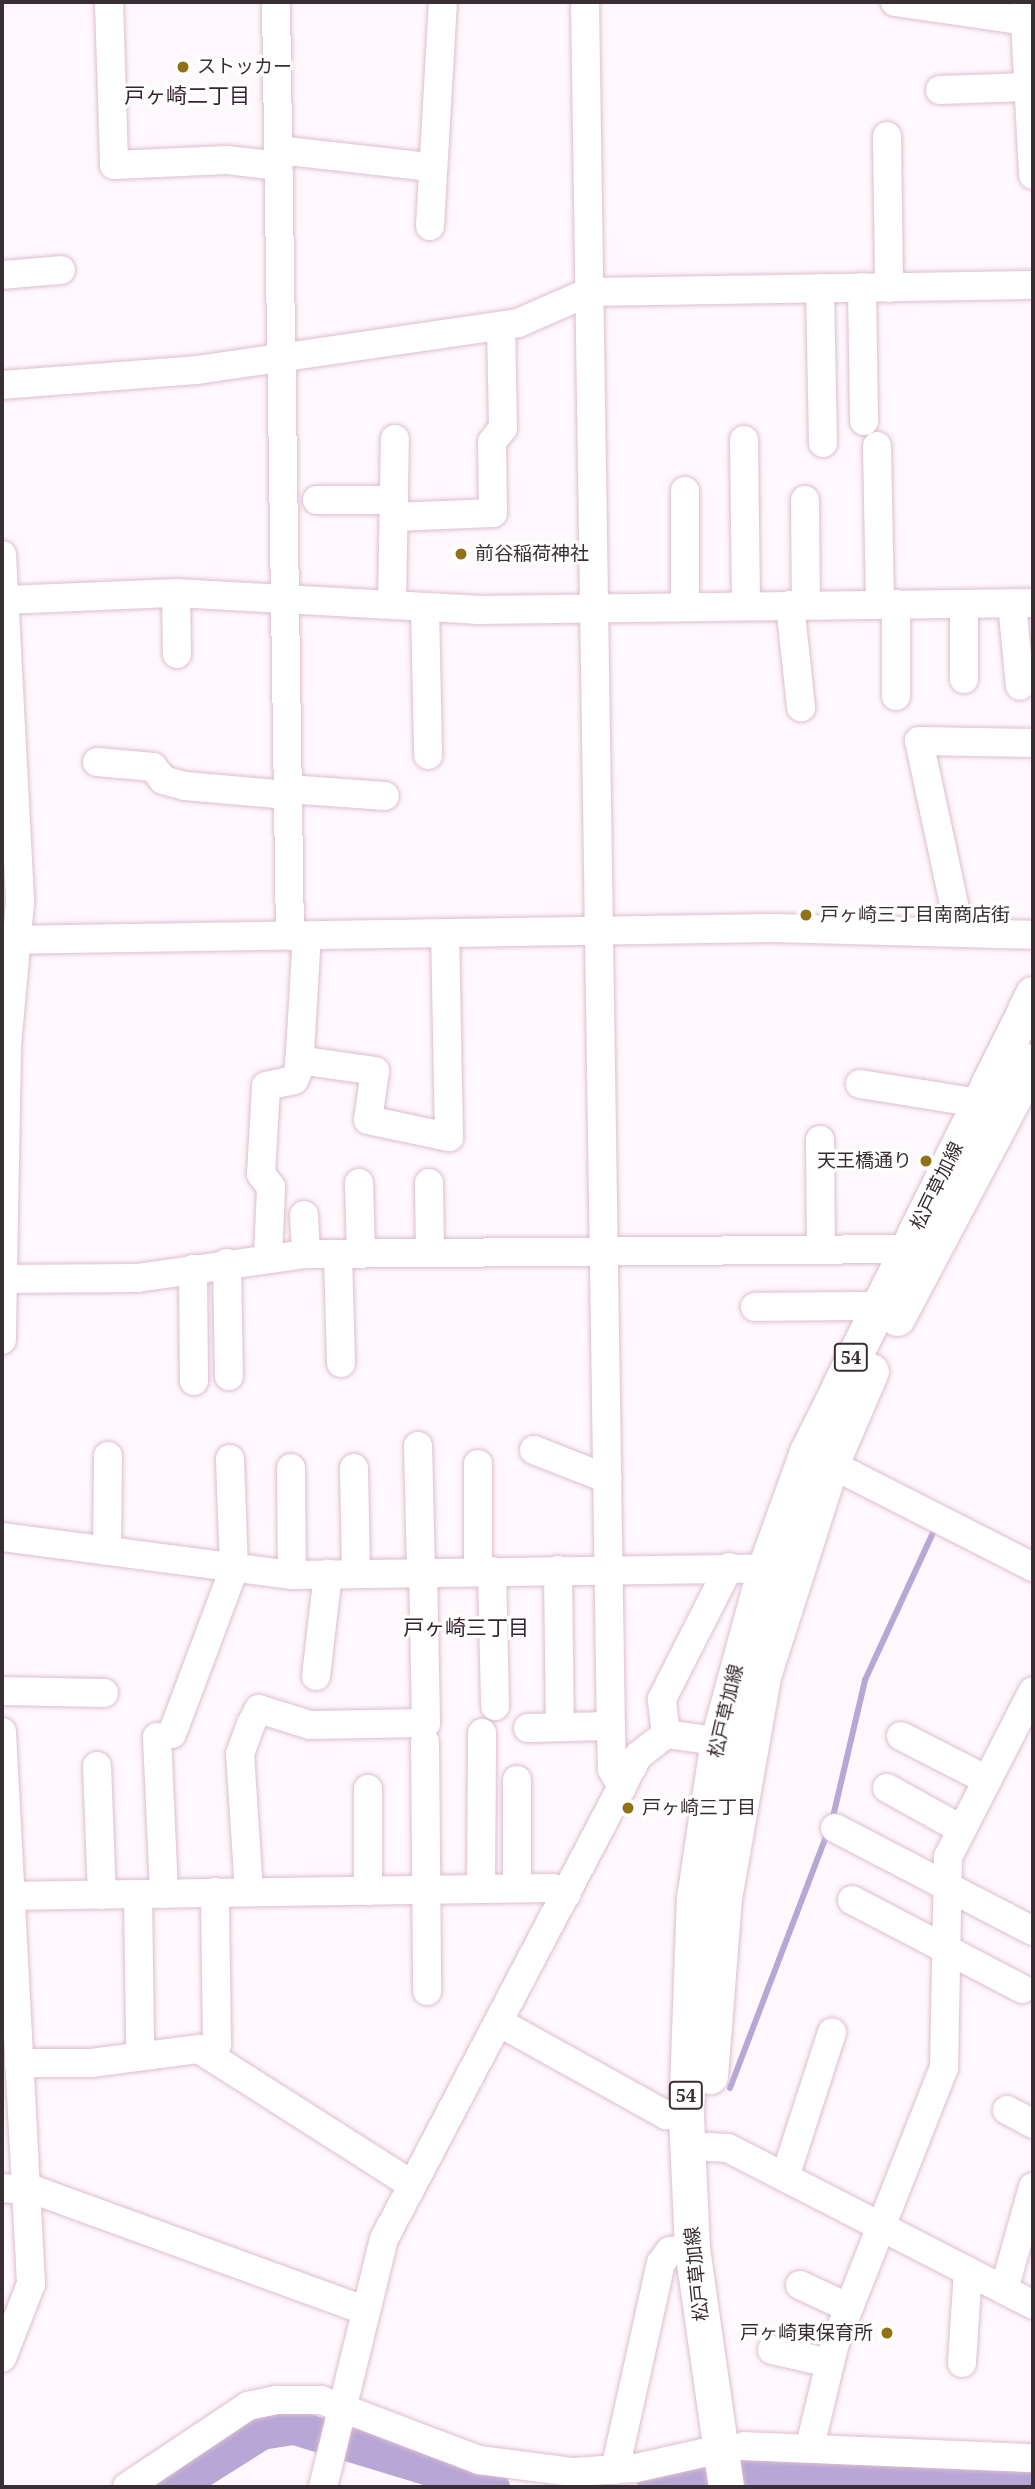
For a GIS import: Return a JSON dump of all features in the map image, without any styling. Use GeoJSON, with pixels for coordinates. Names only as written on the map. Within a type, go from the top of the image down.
{"type":"FeatureCollection","features":[{"type":"Feature","properties":{"kind":"main road","name":"松戸草加線"},"geometry":{"type":"LineString","coordinates":[[751,2487],[732,2448],[692,2248],[686,2115],[694,1898],[733,1743],[819,1458],[877,1306],[1033,994]]}},
{"type":"Feature","properties":{"kind":"main road","name":"松戸草加線"},"geometry":{"type":"LineString","coordinates":[[726,2487],[732,2448],[709,2147],[714,1982],[733,1743],[765,1568],[819,1458],[897,1318],[1033,1061]]}},
{"type":"Feature","properties":{"kind":"street"},"geometry":{"type":"LineString","coordinates":[[109,2],[114,165],[279,158],[430,167]]}},
{"type":"Feature","properties":{"kind":"street"},"geometry":{"type":"LineString","coordinates":[[268,1257],[271,1187],[261,1174],[266,1086],[294,1080],[299,1060],[299,936],[288,792],[276,2]]}},
{"type":"Feature","properties":{"kind":"street"},"geometry":{"type":"LineString","coordinates":[[430,226],[430,167],[443,2]]}},
{"type":"Feature","properties":{"kind":"street"},"geometry":{"type":"LineString","coordinates":[[585,2],[611,1726],[612,1769],[622,1788]]}},
{"type":"Feature","properties":{"kind":"street"},"geometry":{"type":"LineString","coordinates":[[895,2],[1027,15],[1027,88],[1033,174]]}},
{"type":"Feature","properties":{"kind":"street"},"geometry":{"type":"LineString","coordinates":[[940,90],[1027,88]]}},
{"type":"Feature","properties":{"kind":"street"},"geometry":{"type":"LineString","coordinates":[[864,422],[887,136]]}},
{"type":"Feature","properties":{"kind":"street"},"geometry":{"type":"LineString","coordinates":[[2,275],[61,270]]}},
{"type":"Feature","properties":{"kind":"street"},"geometry":{"type":"LineString","coordinates":[[2,384],[230,365],[501,326],[589,292],[1033,285]]}},
{"type":"Feature","properties":{"kind":"street"},"geometry":{"type":"LineString","coordinates":[[820,288],[823,443]]}},
{"type":"Feature","properties":{"kind":"street"},"geometry":{"type":"LineString","coordinates":[[317,500],[394,508],[493,513],[492,442],[503,428],[501,326]]}},
{"type":"Feature","properties":{"kind":"street"},"geometry":{"type":"LineString","coordinates":[[392,604],[396,439]]}},
{"type":"Feature","properties":{"kind":"street"},"geometry":{"type":"LineString","coordinates":[[744,440],[746,606]]}},
{"type":"Feature","properties":{"kind":"street"},"geometry":{"type":"LineString","coordinates":[[877,446],[896,696]]}},
{"type":"Feature","properties":{"kind":"street"},"geometry":{"type":"LineString","coordinates":[[685,491],[685,607]]}},
{"type":"Feature","properties":{"kind":"street"},"geometry":{"type":"LineString","coordinates":[[802,707],[798,605],[805,500]]}},
{"type":"Feature","properties":{"kind":"street"},"geometry":{"type":"LineString","coordinates":[[2,555],[10,940],[2,1340]]}},
{"type":"Feature","properties":{"kind":"street"},"geometry":{"type":"LineString","coordinates":[[176,593],[177,654]]}},
{"type":"Feature","properties":{"kind":"street"},"geometry":{"type":"LineString","coordinates":[[5,610],[176,593],[285,595],[425,607],[594,609],[1022,603],[1020,686]]}},
{"type":"Feature","properties":{"kind":"street"},"geometry":{"type":"LineString","coordinates":[[964,604],[964,679]]}},
{"type":"Feature","properties":{"kind":"street"},"geometry":{"type":"LineString","coordinates":[[425,607],[428,755]]}},
{"type":"Feature","properties":{"kind":"street"},"geometry":{"type":"LineString","coordinates":[[960,932],[919,741],[1033,743]]}},
{"type":"Feature","properties":{"kind":"street"},"geometry":{"type":"LineString","coordinates":[[97,762],[153,767],[163,780],[186,786],[385,796]]}},
{"type":"Feature","properties":{"kind":"street"},"geometry":{"type":"LineString","coordinates":[[10,940],[599,931],[1033,934]]}},
{"type":"Feature","properties":{"kind":"street"},"geometry":{"type":"LineString","coordinates":[[299,1060],[375,1071],[368,1120],[449,1138],[445,933]]}},
{"type":"Feature","properties":{"kind":"street"},"geometry":{"type":"LineString","coordinates":[[860,1084],[978,1103]]}},
{"type":"Feature","properties":{"kind":"street"},"geometry":{"type":"LineString","coordinates":[[820,1140],[821,1247]]}},
{"type":"Feature","properties":{"kind":"street"},"geometry":{"type":"LineString","coordinates":[[341,1363],[359,1183]]}},
{"type":"Feature","properties":{"kind":"street"},"geometry":{"type":"LineString","coordinates":[[429,1183],[430,1253]]}},
{"type":"Feature","properties":{"kind":"street"},"geometry":{"type":"LineString","coordinates":[[304,1214],[306,1254]]}},
{"type":"Feature","properties":{"kind":"street"},"geometry":{"type":"LineString","coordinates":[[4,1280],[137,1278],[268,1257],[306,1254],[821,1247],[905,1249]]}},
{"type":"Feature","properties":{"kind":"street"},"geometry":{"type":"LineString","coordinates":[[227,1264],[229,1376]]}},
{"type":"Feature","properties":{"kind":"street"},"geometry":{"type":"LineString","coordinates":[[193,1269],[194,1381]]}},
{"type":"Feature","properties":{"kind":"street"},"geometry":{"type":"LineString","coordinates":[[755,1307],[877,1306]]}},
{"type":"Feature","properties":{"kind":"street"},"geometry":{"type":"LineString","coordinates":[[418,1446],[425,1732],[427,1991]]}},
{"type":"Feature","properties":{"kind":"street"},"geometry":{"type":"LineString","coordinates":[[534,1450],[608,1479]]}},
{"type":"Feature","properties":{"kind":"street"},"geometry":{"type":"LineString","coordinates":[[107,1551],[108,1457]]}},
{"type":"Feature","properties":{"kind":"street"},"geometry":{"type":"LineString","coordinates":[[819,1458],[1033,1567]]}},
{"type":"Feature","properties":{"kind":"street"},"geometry":{"type":"LineString","coordinates":[[140,2043],[164,1735],[233,1569],[230,1459]]}},
{"type":"Feature","properties":{"kind":"street"},"geometry":{"type":"LineString","coordinates":[[478,1464],[495,1706]]}},
{"type":"Feature","properties":{"kind":"street"},"geometry":{"type":"LineString","coordinates":[[291,1468],[292,1575]]}},
{"type":"Feature","properties":{"kind":"street"},"geometry":{"type":"LineString","coordinates":[[316,1676],[342,1574],[354,1468]]}},
{"type":"Feature","properties":{"kind":"street"},"geometry":{"type":"LineString","coordinates":[[2,1537],[292,1575],[765,1568]]}},
{"type":"Feature","properties":{"kind":"street"},"geometry":{"type":"LineString","coordinates":[[666,1734],[662,1699],[729,1567]]}},
{"type":"Feature","properties":{"kind":"street"},"geometry":{"type":"LineString","coordinates":[[558,1570],[560,1727]]}},
{"type":"Feature","properties":{"kind":"street"},"geometry":{"type":"LineString","coordinates":[[2,1691],[104,1693]]}},
{"type":"Feature","properties":{"kind":"street"},"geometry":{"type":"LineString","coordinates":[[810,2446],[829,2363],[944,2068],[948,1857],[1033,1691]]}},
{"type":"Feature","properties":{"kind":"street"},"geometry":{"type":"LineString","coordinates":[[250,1892],[240,1754],[259,1709],[310,1725],[425,1732]]}},
{"type":"Feature","properties":{"kind":"street"},"geometry":{"type":"LineString","coordinates":[[528,1728],[611,1726]]}},
{"type":"Feature","properties":{"kind":"street"},"geometry":{"type":"LineString","coordinates":[[2,1732],[6,1897],[19,2063],[14,2189],[31,2284],[2,2358]]}},
{"type":"Feature","properties":{"kind":"street"},"geometry":{"type":"LineString","coordinates":[[481,1889],[482,1733]]}},
{"type":"Feature","properties":{"kind":"street"},"geometry":{"type":"LineString","coordinates":[[325,2475],[339,2407],[384,2239],[411,2183],[502,2024],[622,1788],[647,1745],[666,1734],[733,1743]]}},
{"type":"Feature","properties":{"kind":"street"},"geometry":{"type":"LineString","coordinates":[[901,1736],[987,1780]]}},
{"type":"Feature","properties":{"kind":"street"},"geometry":{"type":"LineString","coordinates":[[97,1766],[102,1895]]}},
{"type":"Feature","properties":{"kind":"street"},"geometry":{"type":"LineString","coordinates":[[517,1780],[517,1888]]}},
{"type":"Feature","properties":{"kind":"street"},"geometry":{"type":"LineString","coordinates":[[887,1788],[961,1829]]}},
{"type":"Feature","properties":{"kind":"street"},"geometry":{"type":"LineString","coordinates":[[368,1789],[368,1891]]}},
{"type":"Feature","properties":{"kind":"street"},"geometry":{"type":"LineString","coordinates":[[835,1828],[1033,1931]]}},
{"type":"Feature","properties":{"kind":"street"},"geometry":{"type":"LineString","coordinates":[[6,1897],[517,1888],[553,1888],[567,1894]]}},
{"type":"Feature","properties":{"kind":"street"},"geometry":{"type":"LineString","coordinates":[[209,2056],[217,2044],[215,1892]]}},
{"type":"Feature","properties":{"kind":"street"},"geometry":{"type":"LineString","coordinates":[[852,1900],[1022,1989]]}},
{"type":"Feature","properties":{"kind":"street"},"geometry":{"type":"LineString","coordinates":[[502,2024],[666,2115],[686,2115]]}},
{"type":"Feature","properties":{"kind":"street"},"geometry":{"type":"LineString","coordinates":[[785,2177],[832,2032]]}},
{"type":"Feature","properties":{"kind":"street"},"geometry":{"type":"LineString","coordinates":[[19,2063],[91,2063],[199,2049],[411,2183]]}},
{"type":"Feature","properties":{"kind":"street"},"geometry":{"type":"LineString","coordinates":[[1007,2110],[1033,2124]]}},
{"type":"Feature","properties":{"kind":"street"},"geometry":{"type":"LineString","coordinates":[[709,2147],[728,2148],[1033,2305]]}},
{"type":"Feature","properties":{"kind":"street"},"geometry":{"type":"LineString","coordinates":[[1004,2290],[1033,2187]]}},
{"type":"Feature","properties":{"kind":"street"},"geometry":{"type":"LineString","coordinates":[[14,2189],[364,2310]]}},
{"type":"Feature","properties":{"kind":"street"},"geometry":{"type":"LineString","coordinates":[[615,2470],[661,2263],[670,2251],[692,2248]]}},
{"type":"Feature","properties":{"kind":"street"},"geometry":{"type":"LineString","coordinates":[[962,2363],[968,2272]]}},
{"type":"Feature","properties":{"kind":"street"},"geometry":{"type":"LineString","coordinates":[[800,2285],[849,2308]]}},
{"type":"Feature","properties":{"kind":"street"},"geometry":{"type":"LineString","coordinates":[[772,2350],[829,2363]]}},
{"type":"Feature","properties":{"kind":"street"},"geometry":{"type":"LineString","coordinates":[[127,2487],[248,2406],[309,2399],[339,2407],[479,2460],[615,2470],[732,2448],[810,2446],[1033,2458]]}},
{"type":"Feature","properties":{"kind":"waterway"},"geometry":{"type":"LineString","coordinates":[[832,1821],[865,1680],[934,1531]]}},
{"type":"Feature","properties":{"kind":"waterway"},"geometry":{"type":"LineString","coordinates":[[730,2088],[828,1832]]}},
{"type":"Feature","properties":{"kind":"waterway"},"geometry":{"type":"LineString","coordinates":[[174,2487],[261,2432],[294,2427],[492,2487]]}},
{"type":"Feature","properties":{"kind":"waterway"},"geometry":{"type":"LineString","coordinates":[[654,2487],[687,2477],[773,2473],[1033,2480]]}},
{"type":"Feature","properties":{"kind":"place","name":"ストッカー"},"geometry":{"type":"Point","coordinates":[183,67]}},
{"type":"Feature","properties":{"kind":"place","name":"前谷稲荷神社"},"geometry":{"type":"Point","coordinates":[461,554]}},
{"type":"Feature","properties":{"kind":"place","name":"戸ヶ崎三丁目南商店街"},"geometry":{"type":"Point","coordinates":[806,915]}},
{"type":"Feature","properties":{"kind":"place","name":"天王橋通り"},"geometry":{"type":"Point","coordinates":[926,1161]}},
{"type":"Feature","properties":{"kind":"place","name":"戸ヶ崎三丁目"},"geometry":{"type":"Point","coordinates":[628,1808]}},
{"type":"Feature","properties":{"kind":"place","name":"戸ヶ崎東保育所"},"geometry":{"type":"Point","coordinates":[887,2333]}},
{"type":"Feature","properties":{"kind":"district","name":"戸ヶ崎二丁目"},"geometry":{"type":"Point","coordinates":[187,95]}},
{"type":"Feature","properties":{"kind":"district","name":"戸ヶ崎三丁目"},"geometry":{"type":"Point","coordinates":[466,1627]}}]}
